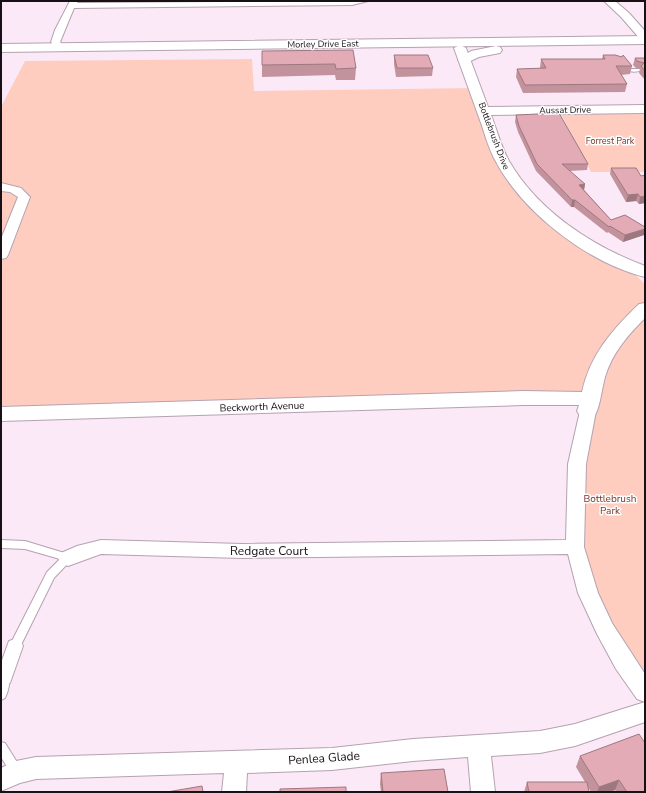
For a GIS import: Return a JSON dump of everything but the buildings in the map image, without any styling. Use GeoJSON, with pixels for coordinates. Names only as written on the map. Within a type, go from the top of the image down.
{"type":"FeatureCollection","features":[{"type":"Feature","properties":{"kind":"main road","name":"Morley Drive East"},"geometry":{"type":"LineString","coordinates":[[1,48],[645,39]]}},
{"type":"Feature","properties":{"kind":"main road"},"geometry":{"type":"LineString","coordinates":[[345,44],[364,46],[368,49]]}},
{"type":"Feature","properties":{"kind":"main road"},"geometry":{"type":"LineString","coordinates":[[245,45],[256,46],[261,51]]}},
{"type":"Feature","properties":{"kind":"main road","name":"Morley Drive East"},"geometry":{"type":"LineString","coordinates":[[1,54],[645,46]]}},
{"type":"Feature","properties":{"kind":"main road"},"geometry":{"type":"LineString","coordinates":[[464,60],[475,54],[504,48]]}},
{"type":"Feature","properties":{"kind":"street"},"geometry":{"type":"LineString","coordinates":[[60,47],[55,42],[59,30],[73,4],[352,3],[364,1]]}},
{"type":"Feature","properties":{"kind":"street"},"geometry":{"type":"LineString","coordinates":[[609,1],[625,15],[645,39]]}},
{"type":"Feature","properties":{"kind":"street"},"geometry":{"type":"LineString","coordinates":[[40,47],[49,42],[59,30]]}},
{"type":"Feature","properties":{"kind":"street"},"geometry":{"type":"LineString","coordinates":[[417,43],[446,45],[460,48],[470,44],[485,42]]}},
{"type":"Feature","properties":{"kind":"street","name":"Bottlebrush Drive"},"geometry":{"type":"LineString","coordinates":[[460,48],[501,158],[510,176],[521,190],[555,222],[626,266],[645,284]]}},
{"type":"Feature","properties":{"kind":"street","name":"Aussat Drive"},"geometry":{"type":"LineString","coordinates":[[485,112],[645,109]]}},
{"type":"Feature","properties":{"kind":"street"},"geometry":{"type":"LineString","coordinates":[[1,187],[22,192],[24,197],[1,256]]}},
{"type":"Feature","properties":{"kind":"street","name":"Bottlebrush Drive"},"geometry":{"type":"LineString","coordinates":[[626,266],[645,272]]}},
{"type":"Feature","properties":{"kind":"street"},"geometry":{"type":"LineString","coordinates":[[645,308],[616,337],[603,356],[588,405],[577,464],[575,547],[588,593],[604,628],[624,662],[645,692]]}},
{"type":"Feature","properties":{"kind":"street","name":"Beckworth Avenue"},"geometry":{"type":"LineString","coordinates":[[1,414],[523,398],[588,405]]}},
{"type":"Feature","properties":{"kind":"street","name":"Redgate Court"},"geometry":{"type":"LineString","coordinates":[[68,558],[84,551],[101,547],[242,551],[575,547]]}},
{"type":"Feature","properties":{"kind":"street"},"geometry":{"type":"LineString","coordinates":[[4,678],[15,646]]}},
{"type":"Feature","properties":{"kind":"street","name":"Penlea Glade"},"geometry":{"type":"LineString","coordinates":[[9,776],[36,768],[332,759],[413,750],[479,747],[554,739],[645,712]]}},
{"type":"Feature","properties":{"kind":"street"},"geometry":{"type":"LineString","coordinates":[[479,747],[483,792]]}},
{"type":"Feature","properties":{"kind":"street"},"geometry":{"type":"LineString","coordinates":[[234,792],[236,763]]}},
{"type":"Feature","properties":{"kind":"lane"},"geometry":{"type":"LineString","coordinates":[[631,70],[640,70]]}},
{"type":"Feature","properties":{"kind":"lane"},"geometry":{"type":"LineString","coordinates":[[1,544],[25,545],[68,558]]}},
{"type":"Feature","properties":{"kind":"lane","name":"Redgate Court"},"geometry":{"type":"LineString","coordinates":[[15,646],[50,575],[68,558]]}},
{"type":"Feature","properties":{"kind":"lane"},"geometry":{"type":"LineString","coordinates":[[1,695],[4,678]]}},
{"type":"Feature","properties":{"kind":"lane"},"geometry":{"type":"LineString","coordinates":[[1,747],[9,776]]}},
{"type":"Feature","properties":{"kind":"green space","name":"Bottlebrush Park"},"geometry":{"type":"Polygon","coordinates":[[[252,59],[254,91],[475,88],[501,159],[537,207],[626,266],[645,284],[645,692],[575,547],[589,400],[1,414],[1,107],[25,61],[252,59]]]}},
{"type":"Feature","properties":{"kind":"green space","name":"Forrest Park"},"geometry":{"type":"Polygon","coordinates":[[[645,109],[645,172],[591,172],[559,110],[645,109]]]}}]}
